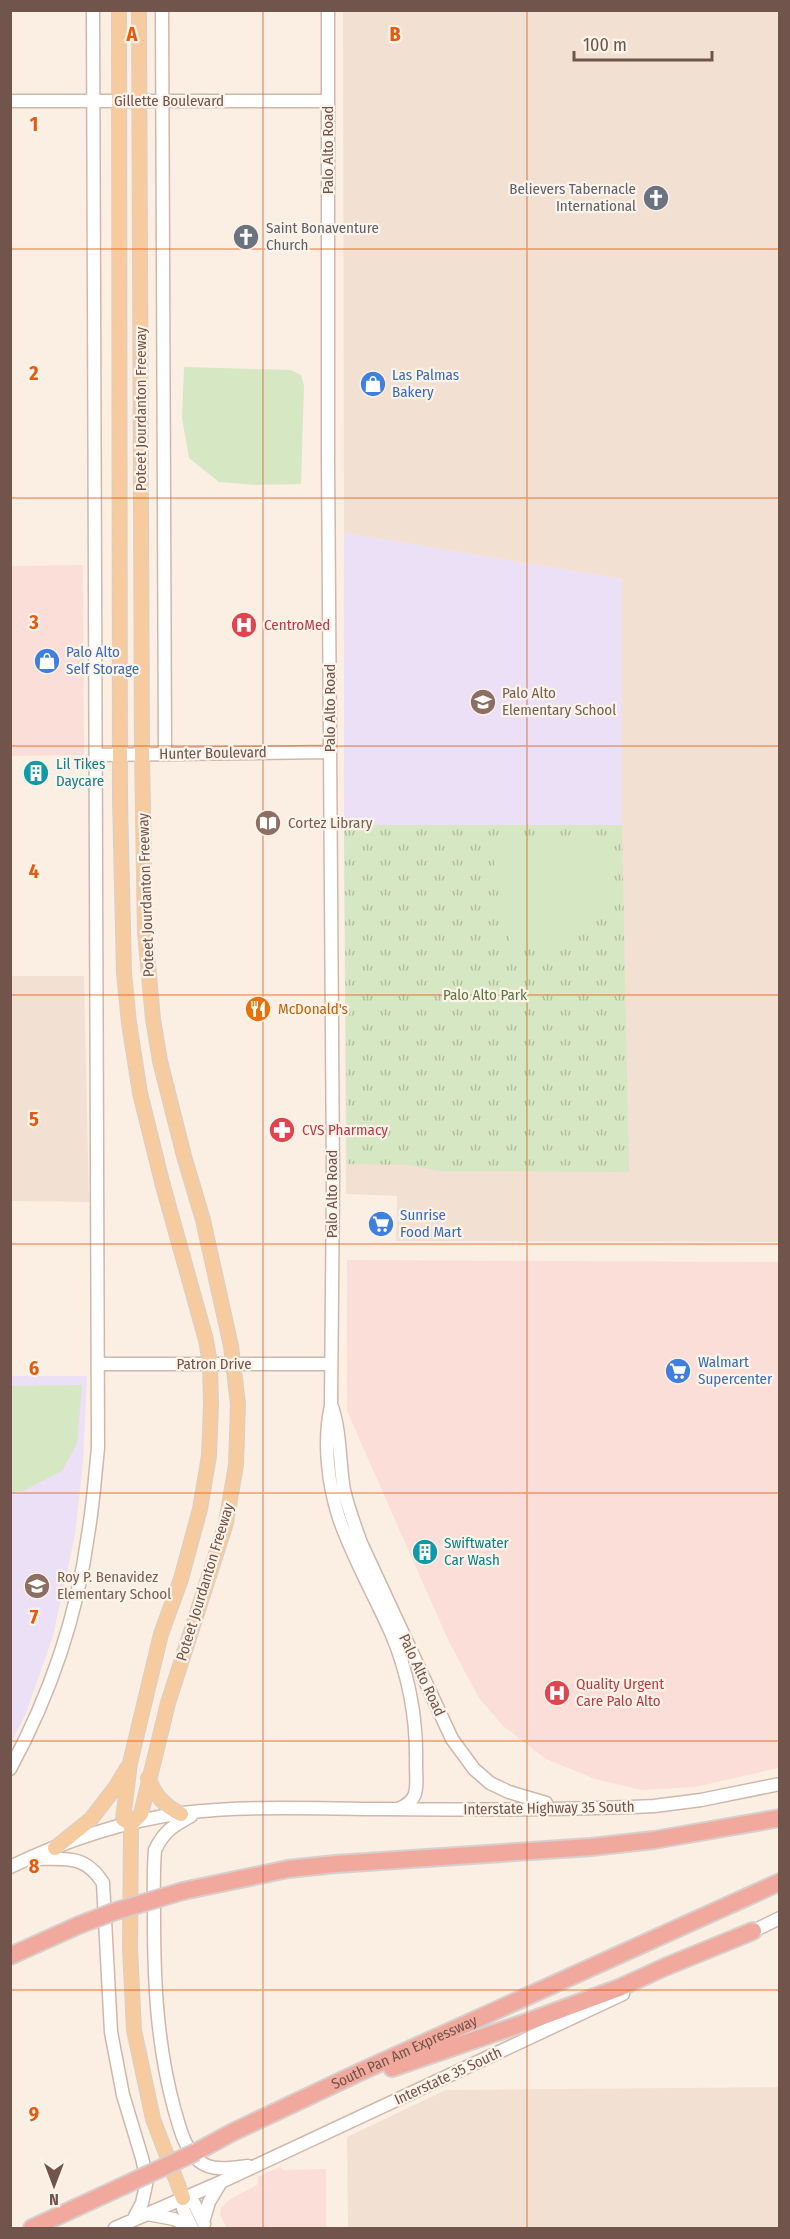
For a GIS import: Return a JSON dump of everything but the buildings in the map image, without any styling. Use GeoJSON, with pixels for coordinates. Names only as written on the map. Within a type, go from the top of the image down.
{"type":"FeatureCollection","features":[{"type":"Feature","properties":{"kind":"highway"},"geometry":{"type":"LineString","coordinates":[[10,1956],[113,1912],[183,1891],[288,1869],[591,1847],[654,1840],[780,1818]]}},
{"type":"Feature","properties":{"kind":"highway","name":"South Pan Am Expressway"},"geometry":{"type":"LineString","coordinates":[[32,2229],[360,2072],[780,1882]]}},
{"type":"Feature","properties":{"kind":"highway"},"geometry":{"type":"LineString","coordinates":[[196,2152],[237,2138],[386,2070],[609,1992],[753,1931]]}},
{"type":"Feature","properties":{"kind":"main road","name":"Poteet Jourdanton Freeway"},"geometry":{"type":"LineString","coordinates":[[119,10],[120,754],[121,908],[124,973],[140,1093],[206,1340],[210,1364],[211,1405],[209,1456],[200,1509],[181,1579],[161,1634],[130,1763],[123,1819],[131,1824]]}},
{"type":"Feature","properties":{"kind":"main road","name":"Poteet Jourdanton Freeway"},"geometry":{"type":"LineString","coordinates":[[139,10],[142,754],[145,932],[153,1019],[160,1061],[203,1220],[234,1364],[238,1404],[236,1465],[226,1523],[168,1703],[141,1814],[131,1824],[130,1948],[134,2030],[153,2119],[183,2198]]}},
{"type":"Feature","properties":{"kind":"main road"},"geometry":{"type":"LineString","coordinates":[[55,1848],[91,1819],[115,1788],[130,1763]]}},
{"type":"Feature","properties":{"kind":"main road"},"geometry":{"type":"LineString","coordinates":[[148,1778],[161,1802],[181,1814]]}},
{"type":"Feature","properties":{"kind":"street"},"geometry":{"type":"LineString","coordinates":[[10,1769],[44,1700],[63,1641],[88,1536],[98,1448],[93,10]]}},
{"type":"Feature","properties":{"kind":"street","name":"Poteet Jourdanton Freeway"},"geometry":{"type":"LineString","coordinates":[[162,10],[165,754]]}},
{"type":"Feature","properties":{"kind":"street","name":"Palo Alto Road"},"geometry":{"type":"LineString","coordinates":[[328,10],[333,1178],[331,1406],[327,1439],[333,1492],[339,1516],[351,1548],[392,1635],[410,1695],[416,1745],[415,1797],[408,1805],[398,1809]]}},
{"type":"Feature","properties":{"kind":"street","name":"Gillette Boulevard"},"geometry":{"type":"LineString","coordinates":[[10,101],[328,100]]}},
{"type":"Feature","properties":{"kind":"street","name":"Hunter Boulevard"},"geometry":{"type":"LineString","coordinates":[[96,755],[330,752]]}},
{"type":"Feature","properties":{"kind":"street","name":"Patron Drive"},"geometry":{"type":"LineString","coordinates":[[98,1364],[331,1364]]}},
{"type":"Feature","properties":{"kind":"street","name":"Palo Alto Road"},"geometry":{"type":"LineString","coordinates":[[331,1406],[338,1425],[340,1459],[350,1513],[361,1543],[452,1739],[474,1769],[490,1783],[533,1800],[571,1808]]}},
{"type":"Feature","properties":{"kind":"street","name":"Interstate Highway 35 South"},"geometry":{"type":"LineString","coordinates":[[197,1812],[654,1806],[701,1800],[780,1784]]}},
{"type":"Feature","properties":{"kind":"street"},"geometry":{"type":"LineString","coordinates":[[10,1867],[55,1848],[131,1824],[197,1812]]}},
{"type":"Feature","properties":{"kind":"street"},"geometry":{"type":"LineString","coordinates":[[197,1812],[174,1825],[161,1836],[155,1850],[154,1973],[161,2050],[179,2125],[188,2147],[199,2161],[219,2168],[254,2166]]}},
{"type":"Feature","properties":{"kind":"street"},"geometry":{"type":"LineString","coordinates":[[27,1859],[75,1859],[87,1865],[103,1883],[111,2032],[117,2068],[147,2180],[142,2203],[134,2220]]}},
{"type":"Feature","properties":{"kind":"street","name":"Interstate 35 South"},"geometry":{"type":"LineString","coordinates":[[115,2229],[221,2182],[668,1973],[780,1918]]}},
{"type":"Feature","properties":{"kind":"street"},"geometry":{"type":"LineString","coordinates":[[146,2214],[166,2217],[198,2227],[221,2182]]}},
{"type":"Feature","properties":{"kind":"street","name":"Poteet Jourdanton Freeway"},"geometry":{"type":"LineString","coordinates":[[183,2198],[183,2209],[198,2227]]}},
{"type":"Feature","properties":{"kind":"shaded area"},"geometry":{"type":"Polygon","coordinates":[[[343,11],[779,11],[779,1242],[396,1241],[397,1196],[346,1194],[344,825],[622,825],[622,579],[344,533],[343,11]]]}},
{"type":"Feature","properties":{"kind":"shaded area","name":"Palo Alto Elementary School"},"geometry":{"type":"Polygon","coordinates":[[[344,533],[622,579],[622,825],[344,825],[344,533]]]}},
{"type":"Feature","properties":{"kind":"shaded area","name":"Palo Alto Self Storage"},"geometry":{"type":"Polygon","coordinates":[[[83,565],[84,755],[11,756],[11,566],[83,565]]]}},
{"type":"Feature","properties":{"kind":"shaded area"},"geometry":{"type":"Polygon","coordinates":[[[11,976],[84,976],[89,1202],[11,1201],[11,976]]]}},
{"type":"Feature","properties":{"kind":"shaded area"},"geometry":{"type":"Polygon","coordinates":[[[347,1260],[779,1262],[779,1768],[695,1787],[642,1790],[595,1779],[546,1759],[503,1726],[479,1698],[449,1642],[347,1411],[347,1260]]]}},
{"type":"Feature","properties":{"kind":"shaded area","name":"Roy P. Benavidez Elementary School"},"geometry":{"type":"Polygon","coordinates":[[[11,1376],[87,1376],[83,1463],[75,1535],[53,1636],[26,1713],[11,1744],[11,1376]]]}},
{"type":"Feature","properties":{"kind":"shaded area"},"geometry":{"type":"Polygon","coordinates":[[[779,2087],[779,2228],[348,2228],[347,2137],[446,2090],[779,2087]]]}},
{"type":"Feature","properties":{"kind":"shaded area"},"geometry":{"type":"Polygon","coordinates":[[[280,2167],[283,2170],[326,2169],[326,2228],[227,2228],[220,2215],[221,2208],[229,2200],[257,2185],[257,2177],[280,2167]]]}},
{"type":"Feature","properties":{"kind":"green space"},"geometry":{"type":"Polygon","coordinates":[[[184,367],[291,370],[301,375],[304,386],[301,484],[256,485],[219,482],[189,458],[182,418],[184,367]]]}},
{"type":"Feature","properties":{"kind":"green space","name":"Palo Alto Park"},"geometry":{"type":"Polygon","coordinates":[[[344,825],[622,825],[629,1172],[439,1171],[409,1165],[347,1164],[344,825]]]}},
{"type":"Feature","properties":{"kind":"green space"},"geometry":{"type":"Polygon","coordinates":[[[500,840],[591,843],[607,848],[609,877],[607,899],[594,922],[577,936],[558,945],[537,948],[510,943],[491,847],[500,840]]]}},
{"type":"Feature","properties":{"kind":"green space"},"geometry":{"type":"Polygon","coordinates":[[[82,1385],[77,1444],[62,1471],[23,1491],[11,1492],[11,1386],[82,1385]]]}},
{"type":"Feature","properties":{"kind":"place","name":"Believers Tabernacle International"},"geometry":{"type":"Point","coordinates":[656,198]}},
{"type":"Feature","properties":{"kind":"place","name":"Saint Bonaventure Church"},"geometry":{"type":"Point","coordinates":[246,237]}},
{"type":"Feature","properties":{"kind":"place","name":"Las Palmas Bakery"},"geometry":{"type":"Point","coordinates":[373,384]}},
{"type":"Feature","properties":{"kind":"place","name":"CentroMed"},"geometry":{"type":"Point","coordinates":[244,625]}},
{"type":"Feature","properties":{"kind":"place","name":"Palo Alto Self Storage"},"geometry":{"type":"Point","coordinates":[47,661]}},
{"type":"Feature","properties":{"kind":"place","name":"Palo Alto Elementary School"},"geometry":{"type":"Point","coordinates":[483,702]}},
{"type":"Feature","properties":{"kind":"place","name":"Lil Tikes Daycare"},"geometry":{"type":"Point","coordinates":[36,773]}},
{"type":"Feature","properties":{"kind":"place","name":"Cortez Library"},"geometry":{"type":"Point","coordinates":[268,823]}},
{"type":"Feature","properties":{"kind":"place","name":"McDonald's"},"geometry":{"type":"Point","coordinates":[258,1009]}},
{"type":"Feature","properties":{"kind":"place","name":"CVS Pharmacy"},"geometry":{"type":"Point","coordinates":[282,1130]}},
{"type":"Feature","properties":{"kind":"place","name":"Sunrise Food Mart"},"geometry":{"type":"Point","coordinates":[381,1224]}},
{"type":"Feature","properties":{"kind":"place","name":"Walmart Supercenter"},"geometry":{"type":"Point","coordinates":[678,1371]}},
{"type":"Feature","properties":{"kind":"place","name":"Swiftwater Car Wash"},"geometry":{"type":"Point","coordinates":[425,1552]}},
{"type":"Feature","properties":{"kind":"place","name":"Roy P. Benavidez Elementary School"},"geometry":{"type":"Point","coordinates":[37,1586]}},
{"type":"Feature","properties":{"kind":"place","name":"Quality Urgent Care Palo Alto"},"geometry":{"type":"Point","coordinates":[557,1693]}}]}
